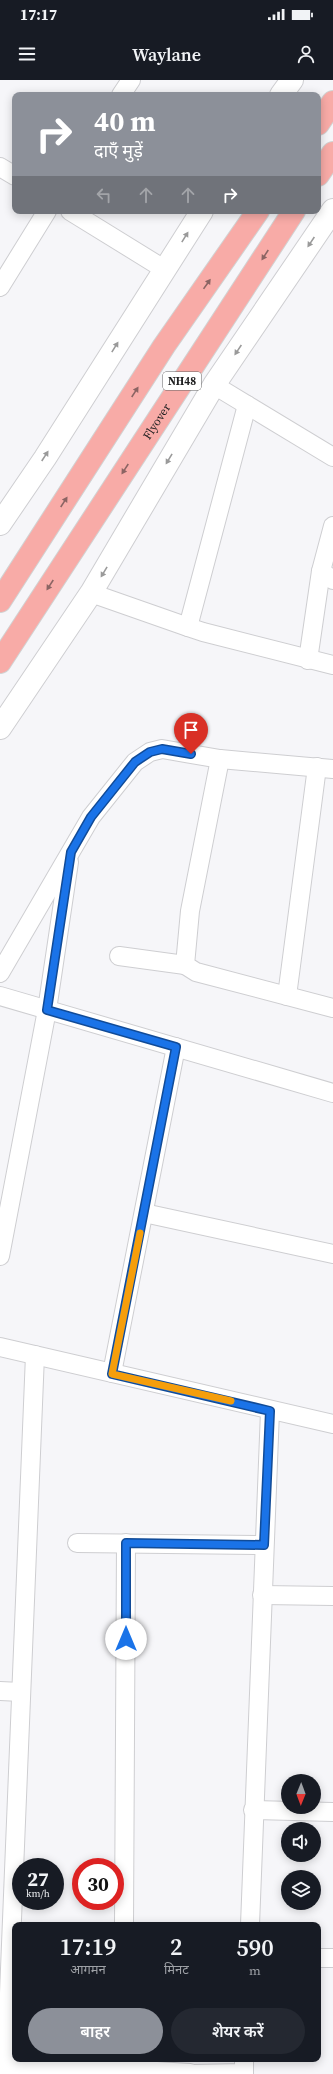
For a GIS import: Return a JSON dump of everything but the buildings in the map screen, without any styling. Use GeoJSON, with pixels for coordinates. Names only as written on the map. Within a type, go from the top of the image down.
{"type":"FeatureCollection","features":[{"type":"Feature","properties":{"kind":"highway"},"geometry":{"type":"LineString","coordinates":[[321,120],[333,102]]}},
{"type":"Feature","properties":{"kind":"highway"},"geometry":{"type":"LineString","coordinates":[[321,171],[333,153]]}},
{"type":"Feature","properties":{"kind":"highway","name":"NH48"},"geometry":{"type":"LineString","coordinates":[[0,601],[164,346],[256,214]]}},
{"type":"Feature","properties":{"kind":"highway","name":"Flyover"},"geometry":{"type":"LineString","coordinates":[[0,662],[292,214]]}},
{"type":"Feature","properties":{"kind":"main road"},"geometry":{"type":"LineString","coordinates":[[283,92],[292,80]]}},
{"type":"Feature","properties":{"kind":"main road"},"geometry":{"type":"LineString","coordinates":[[0,728],[91,593],[214,385],[333,210]]}},
{"type":"Feature","properties":{"kind":"main road"},"geometry":{"type":"LineString","coordinates":[[0,524],[45,458],[200,214]]}},
{"type":"Feature","properties":{"kind":"street"},"geometry":{"type":"LineString","coordinates":[[123,92],[131,80]]}},
{"type":"Feature","properties":{"kind":"street"},"geometry":{"type":"LineString","coordinates":[[0,167],[12,174]]}},
{"type":"Feature","properties":{"kind":"street"},"geometry":{"type":"LineString","coordinates":[[0,287],[45,214]]}},
{"type":"Feature","properties":{"kind":"street"},"geometry":{"type":"LineString","coordinates":[[75,214],[164,269]]}},
{"type":"Feature","properties":{"kind":"street"},"geometry":{"type":"LineString","coordinates":[[214,385],[333,457]]}},
{"type":"Feature","properties":{"kind":"street"},"geometry":{"type":"LineString","coordinates":[[188,627],[247,405]]}},
{"type":"Feature","properties":{"kind":"street"},"geometry":{"type":"LineString","coordinates":[[308,660],[327,576],[333,526]]}},
{"type":"Feature","properties":{"kind":"street"},"geometry":{"type":"LineString","coordinates":[[91,593],[188,627],[333,666]]}},
{"type":"Feature","properties":{"kind":"street"},"geometry":{"type":"LineString","coordinates":[[0,974],[91,817],[135,762],[150,752],[162,749],[220,759],[325,768],[287,996]]}},
{"type":"Feature","properties":{"kind":"street"},"geometry":{"type":"LineString","coordinates":[[185,965],[190,911],[220,759]]}},
{"type":"Feature","properties":{"kind":"street"},"geometry":{"type":"LineString","coordinates":[[0,1256],[4,1213],[47,1010],[71,852]]}},
{"type":"Feature","properties":{"kind":"street"},"geometry":{"type":"LineString","coordinates":[[119,956],[185,965],[196,972],[333,1008]]}},
{"type":"Feature","properties":{"kind":"street"},"geometry":{"type":"LineString","coordinates":[[0,996],[333,1093]]}},
{"type":"Feature","properties":{"kind":"street"},"geometry":{"type":"LineString","coordinates":[[112,1374],[176,1047]]}},
{"type":"Feature","properties":{"kind":"street"},"geometry":{"type":"LineString","coordinates":[[144,1213],[333,1254]]}},
{"type":"Feature","properties":{"kind":"street"},"geometry":{"type":"LineString","coordinates":[[0,1347],[270,1411],[333,1424]]}},
{"type":"Feature","properties":{"kind":"street"},"geometry":{"type":"LineString","coordinates":[[35,1355],[21,1692],[8,1842],[6,2070],[123,2064],[190,2073],[245,2069]]}},
{"type":"Feature","properties":{"kind":"street"},"geometry":{"type":"LineString","coordinates":[[250,1922],[253,1810],[270,1411]]}},
{"type":"Feature","properties":{"kind":"street"},"geometry":{"type":"LineString","coordinates":[[77,1544],[126,1543],[264,1545]]}},
{"type":"Feature","properties":{"kind":"street"},"geometry":{"type":"LineString","coordinates":[[124,1922],[126,1543]]}},
{"type":"Feature","properties":{"kind":"street"},"geometry":{"type":"LineString","coordinates":[[262,1595],[333,1596]]}},
{"type":"Feature","properties":{"kind":"street"},"geometry":{"type":"LineString","coordinates":[[0,1691],[21,1692]]}},
{"type":"Feature","properties":{"kind":"street"},"geometry":{"type":"LineString","coordinates":[[253,1810],[333,1812]]}},
{"type":"Feature","properties":{"kind":"street"},"geometry":{"type":"LineString","coordinates":[[321,1958],[333,1958]]}},
{"type":"Feature","properties":{"kind":"slow traffic"},"geometry":{"type":"LineString","coordinates":[[140,1233],[112,1374],[231,1401]]}},
{"type":"Feature","properties":{"kind":"route"},"geometry":{"type":"LineString","coordinates":[[126,1639],[126,1543],[264,1545],[270,1411],[112,1374],[176,1047],[47,1010],[71,852],[91,817],[135,762],[150,752],[162,749],[191,754]]}}]}
